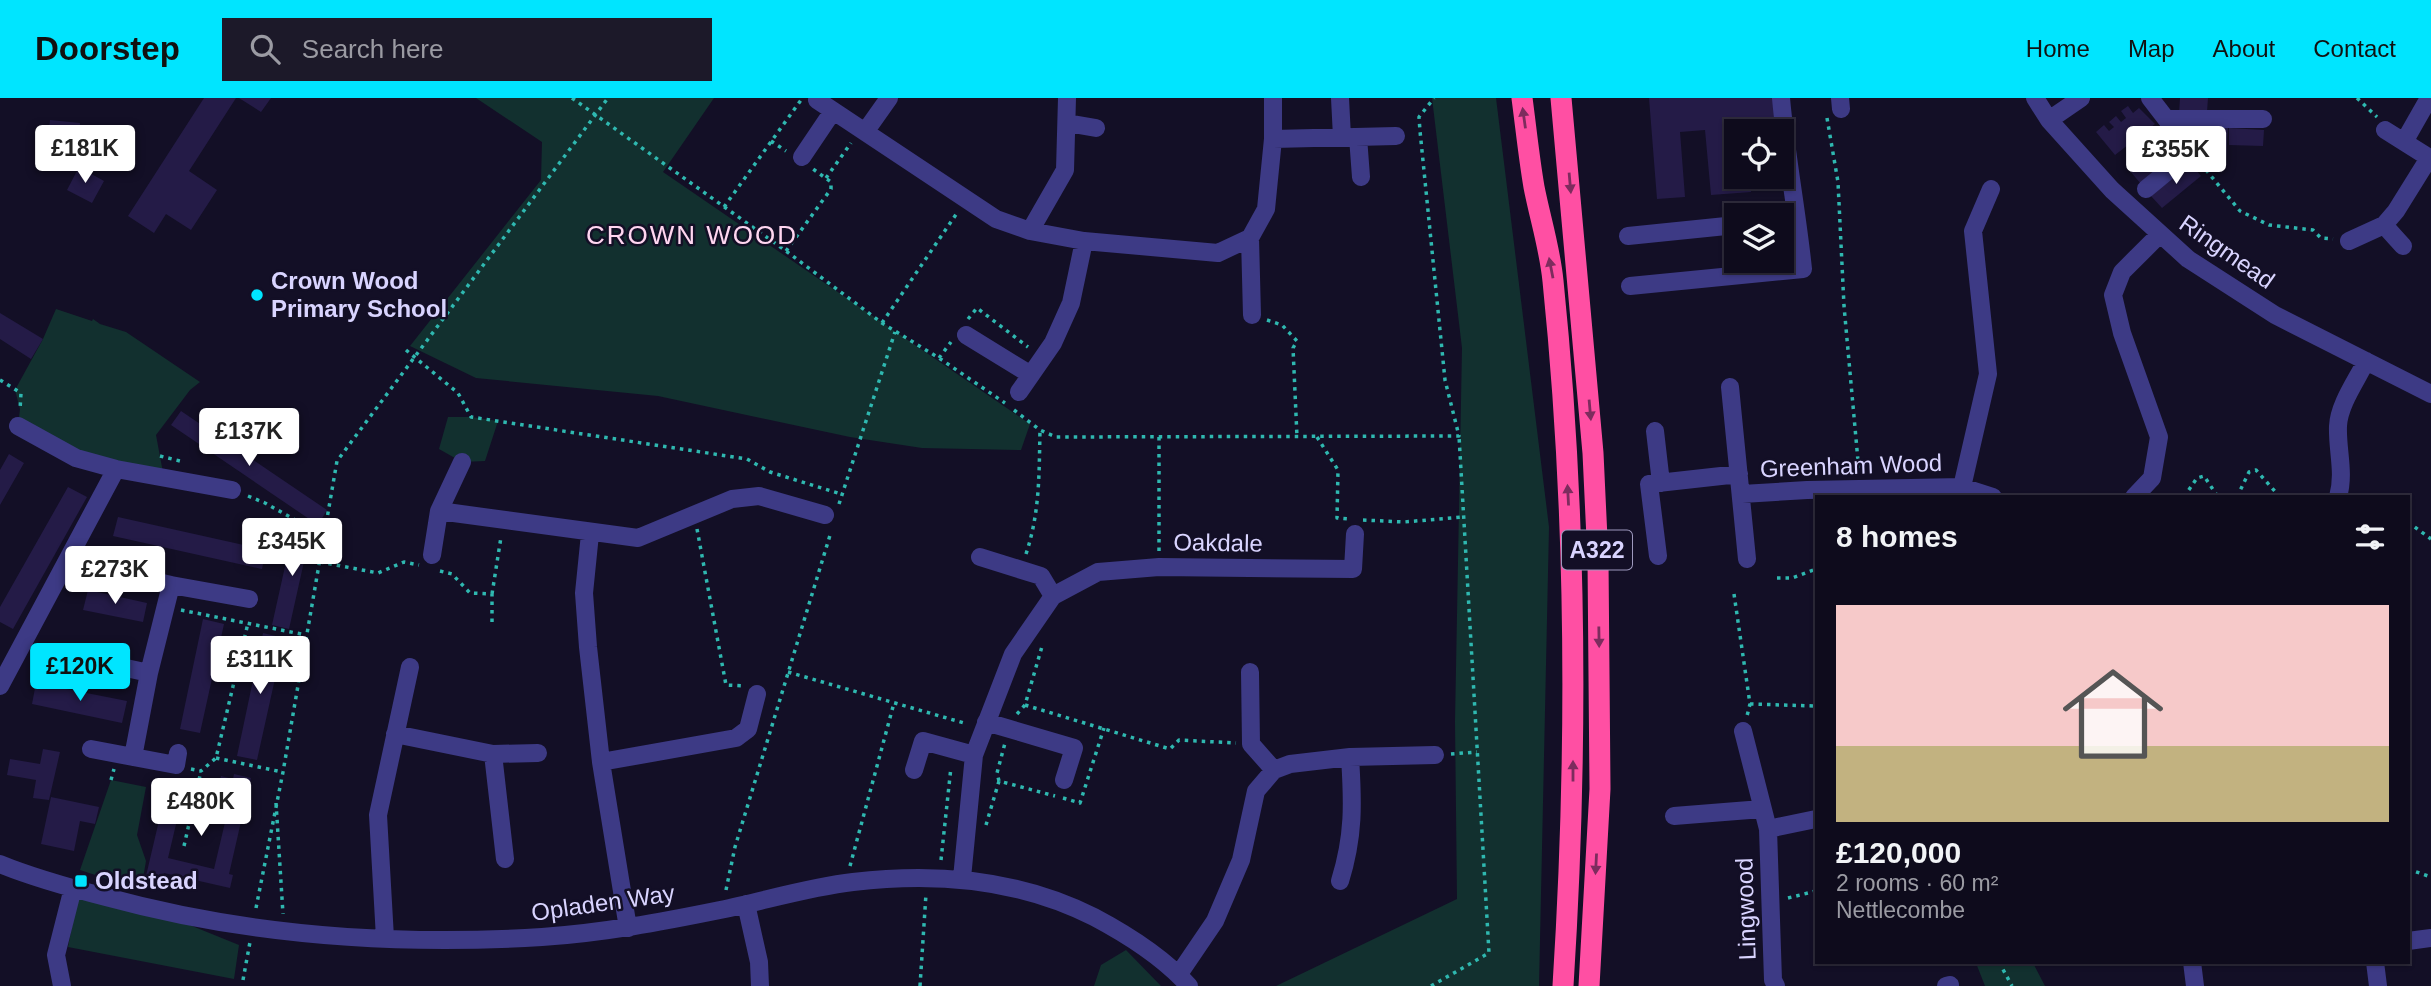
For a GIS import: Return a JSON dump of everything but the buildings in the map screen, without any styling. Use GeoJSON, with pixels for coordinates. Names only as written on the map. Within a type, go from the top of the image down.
{"type":"FeatureCollection","features":[{"type":"Feature","properties":{"kind":"highway","name":"A322"},"geometry":{"type":"LineString","coordinates":[[1521,98],[1534,186],[1553,278],[1570,532],[1574,653],[1573,793],[1563,986]]}},
{"type":"Feature","properties":{"kind":"highway","name":"A322"},"geometry":{"type":"LineString","coordinates":[[1561,98],[1592,439],[1598,559],[1600,789],[1589,986]]}},
{"type":"Feature","properties":{"kind":"street"},"geometry":{"type":"LineString","coordinates":[[863,131],[889,98]]}},
{"type":"Feature","properties":{"kind":"street"},"geometry":{"type":"LineString","coordinates":[[1030,231],[1065,170],[1067,98]]}},
{"type":"Feature","properties":{"kind":"street"},"geometry":{"type":"LineString","coordinates":[[1252,315],[1250,238],[1266,209],[1273,139],[1273,98]]}},
{"type":"Feature","properties":{"kind":"street"},"geometry":{"type":"LineString","coordinates":[[1340,98],[1362,177]]}},
{"type":"Feature","properties":{"kind":"street"},"geometry":{"type":"LineString","coordinates":[[1781,98],[1788,203]]}},
{"type":"Feature","properties":{"kind":"street","name":"Ringmead"},"geometry":{"type":"LineString","coordinates":[[2035,98],[2049,120],[2112,190],[2188,259],[2252,301],[2431,394]]}},
{"type":"Feature","properties":{"kind":"street"},"geometry":{"type":"LineString","coordinates":[[2049,120],[2081,98]]}},
{"type":"Feature","properties":{"kind":"street"},"geometry":{"type":"LineString","coordinates":[[2146,188],[2194,156],[2150,98]]}},
{"type":"Feature","properties":{"kind":"street"},"geometry":{"type":"LineString","coordinates":[[2404,142],[2429,98]]}},
{"type":"Feature","properties":{"kind":"street"},"geometry":{"type":"LineString","coordinates":[[809,99],[833,111],[996,219],[1030,231],[1084,240],[1219,253],[1250,238]]}},
{"type":"Feature","properties":{"kind":"street"},"geometry":{"type":"LineString","coordinates":[[801,159],[833,111]]}},
{"type":"Feature","properties":{"kind":"street"},"geometry":{"type":"LineString","coordinates":[[2165,119],[2263,119]]}},
{"type":"Feature","properties":{"kind":"street"},"geometry":{"type":"LineString","coordinates":[[1067,123],[1096,128]]}},
{"type":"Feature","properties":{"kind":"street"},"geometry":{"type":"LineString","coordinates":[[2349,241],[2384,225],[2430,159],[2385,131]]}},
{"type":"Feature","properties":{"kind":"street"},"geometry":{"type":"LineString","coordinates":[[1273,139],[1396,136]]}},
{"type":"Feature","properties":{"kind":"street","name":"Greenham Wood"},"geometry":{"type":"LineString","coordinates":[[1962,488],[1989,374],[1973,230],[1991,189]]}},
{"type":"Feature","properties":{"kind":"street"},"geometry":{"type":"LineString","coordinates":[[2384,225],[2403,246]]}},
{"type":"Feature","properties":{"kind":"street"},"geometry":{"type":"LineString","coordinates":[[1628,236],[1724,226]]}},
{"type":"Feature","properties":{"kind":"street"},"geometry":{"type":"LineString","coordinates":[[2136,495],[2152,478],[2159,437],[2122,333],[2113,295],[2122,272],[2160,234]]}},
{"type":"Feature","properties":{"kind":"street"},"geometry":{"type":"LineString","coordinates":[[1794,237],[1803,269],[1794,270]]}},
{"type":"Feature","properties":{"kind":"street"},"geometry":{"type":"LineString","coordinates":[[1020,392],[1053,343],[1071,303],[1084,240]]}},
{"type":"Feature","properties":{"kind":"street"},"geometry":{"type":"LineString","coordinates":[[1630,286],[1762,273]]}},
{"type":"Feature","properties":{"kind":"street"},"geometry":{"type":"LineString","coordinates":[[966,335],[1031,375]]}},
{"type":"Feature","properties":{"kind":"street"},"geometry":{"type":"LineString","coordinates":[[2338,495],[2341,481],[2338,426],[2340,415],[2366,361]]}},
{"type":"Feature","properties":{"kind":"street","name":"Greenham Wood"},"geometry":{"type":"LineString","coordinates":[[1730,387],[1747,559]]}},
{"type":"Feature","properties":{"kind":"street"},"geometry":{"type":"LineString","coordinates":[[18,426],[76,458],[116,469],[232,490]]}},
{"type":"Feature","properties":{"kind":"street"},"geometry":{"type":"LineString","coordinates":[[1655,431],[1661,483]]}},
{"type":"Feature","properties":{"kind":"street"},"geometry":{"type":"LineString","coordinates":[[432,555],[439,512],[462,462]]}},
{"type":"Feature","properties":{"kind":"street"},"geometry":{"type":"LineString","coordinates":[[0,686],[5,660],[68,561],[116,469]]}},
{"type":"Feature","properties":{"kind":"street"},"geometry":{"type":"LineString","coordinates":[[1658,556],[1649,484],[1739,474]]}},
{"type":"Feature","properties":{"kind":"street","name":"Greenham Wood"},"geometry":{"type":"LineString","coordinates":[[1742,494],[1807,490],[1962,488],[1986,495]]}},
{"type":"Feature","properties":{"kind":"street"},"geometry":{"type":"LineString","coordinates":[[439,512],[590,534],[638,538],[732,499],[759,496],[831,517]]}},
{"type":"Feature","properties":{"kind":"street"},"geometry":{"type":"LineString","coordinates":[[590,534],[584,593],[601,762],[628,928]]}},
{"type":"Feature","properties":{"kind":"street","name":"Oakdale"},"geometry":{"type":"LineString","coordinates":[[962,878],[974,755],[1013,654],[1053,596],[1098,572],[1159,567],[1353,569],[1355,534]]}},
{"type":"Feature","properties":{"kind":"street"},"geometry":{"type":"LineString","coordinates":[[981,557],[1041,576],[1053,596]]}},
{"type":"Feature","properties":{"kind":"street"},"geometry":{"type":"LineString","coordinates":[[68,561],[171,585],[249,598]]}},
{"type":"Feature","properties":{"kind":"street"},"geometry":{"type":"LineString","coordinates":[[133,757],[149,673],[171,585]]}},
{"type":"Feature","properties":{"kind":"street"},"geometry":{"type":"LineString","coordinates":[[85,659],[149,673]]}},
{"type":"Feature","properties":{"kind":"street"},"geometry":{"type":"LineString","coordinates":[[385,938],[378,815],[410,667]]}},
{"type":"Feature","properties":{"kind":"street"},"geometry":{"type":"LineString","coordinates":[[1251,672],[1251,744],[1274,770]]}},
{"type":"Feature","properties":{"kind":"street"},"geometry":{"type":"LineString","coordinates":[[601,762],[736,738],[748,729],[753,691]]}},
{"type":"Feature","properties":{"kind":"street"},"geometry":{"type":"LineString","coordinates":[[986,722],[1074,748],[1064,780]]}},
{"type":"Feature","properties":{"kind":"street","name":"Lingwood"},"geometry":{"type":"LineString","coordinates":[[1744,731],[1768,829],[1770,922],[1773,980],[1776,986]]}},
{"type":"Feature","properties":{"kind":"street"},"geometry":{"type":"LineString","coordinates":[[395,734],[493,754],[538,753]]}},
{"type":"Feature","properties":{"kind":"street"},"geometry":{"type":"LineString","coordinates":[[914,770],[923,741],[974,755]]}},
{"type":"Feature","properties":{"kind":"street"},"geometry":{"type":"LineString","coordinates":[[91,749],[133,757],[177,759]]}},
{"type":"Feature","properties":{"kind":"street"},"geometry":{"type":"LineString","coordinates":[[493,754],[506,859]]}},
{"type":"Feature","properties":{"kind":"street"},"geometry":{"type":"LineString","coordinates":[[1184,980],[1215,920],[1241,860],[1256,791],[1274,770],[1290,764],[1350,757],[1435,755]]}},
{"type":"Feature","properties":{"kind":"street"},"geometry":{"type":"LineString","coordinates":[[1340,881],[1350,851],[1352,828],[1350,757]]}},
{"type":"Feature","properties":{"kind":"street"},"geometry":{"type":"LineString","coordinates":[[1674,816],[1762,809]]}},
{"type":"Feature","properties":{"kind":"street","name":"Lingwood"},"geometry":{"type":"LineString","coordinates":[[1768,829],[1815,819]]}},
{"type":"Feature","properties":{"kind":"street","name":"Opladen Way"},"geometry":{"type":"LineString","coordinates":[[0,864],[73,888],[189,918],[327,936],[457,941],[547,937],[628,928],[852,882],[927,877],[962,878],[1012,887],[1069,904],[1123,932],[1184,980]]}},
{"type":"Feature","properties":{"kind":"street"},"geometry":{"type":"LineString","coordinates":[[62,986],[55,955],[73,888]]}},
{"type":"Feature","properties":{"kind":"street"},"geometry":{"type":"LineString","coordinates":[[746,904],[759,962],[760,986]]}},
{"type":"Feature","properties":{"kind":"street"},"geometry":{"type":"LineString","coordinates":[[2410,942],[2431,938]]}},
{"type":"Feature","properties":{"kind":"street"},"geometry":{"type":"LineString","coordinates":[[2192,964],[2195,986]]}},
{"type":"Feature","properties":{"kind":"street"},"geometry":{"type":"LineString","coordinates":[[2375,964],[2378,986]]}},
{"type":"Feature","properties":{"kind":"path"},"geometry":{"type":"LineString","coordinates":[[572,98],[597,113],[882,323],[940,358],[1040,430],[1056,437],[1459,436]]}},
{"type":"Feature","properties":{"kind":"path"},"geometry":{"type":"LineString","coordinates":[[256,908],[283,772],[337,461],[608,98]]}},
{"type":"Feature","properties":{"kind":"path"},"geometry":{"type":"LineString","coordinates":[[1431,986],[1489,953],[1459,436],[1445,380],[1419,117],[1434,98]]}},
{"type":"Feature","properties":{"kind":"path"},"geometry":{"type":"LineString","coordinates":[[2357,98],[2384,123],[2385,131]]}},
{"type":"Feature","properties":{"kind":"path"},"geometry":{"type":"LineString","coordinates":[[724,207],[771,141],[809,99]]}},
{"type":"Feature","properties":{"kind":"path"},"geometry":{"type":"LineString","coordinates":[[1835,106],[1844,306],[1860,478]]}},
{"type":"Feature","properties":{"kind":"path"},"geometry":{"type":"LineString","coordinates":[[826,178],[863,131]]}},
{"type":"Feature","properties":{"kind":"path"},"geometry":{"type":"LineString","coordinates":[[771,141],[831,182],[831,189],[786,251]]}},
{"type":"Feature","properties":{"kind":"path"},"geometry":{"type":"LineString","coordinates":[[2194,156],[2240,211],[2269,225],[2313,230],[2322,238],[2349,241]]}},
{"type":"Feature","properties":{"kind":"path"},"geometry":{"type":"LineString","coordinates":[[882,323],[966,199]]}},
{"type":"Feature","properties":{"kind":"path"},"geometry":{"type":"LineString","coordinates":[[977,308],[1028,347]]}},
{"type":"Feature","properties":{"kind":"path"},"geometry":{"type":"LineString","coordinates":[[1252,315],[1282,325],[1297,341],[1293,348],[1297,437]]}},
{"type":"Feature","properties":{"kind":"path"},"geometry":{"type":"LineString","coordinates":[[722,910],[735,847],[831,517],[842,494],[895,332]]}},
{"type":"Feature","properties":{"kind":"path"},"geometry":{"type":"LineString","coordinates":[[407,351],[458,393],[471,417],[747,459],[770,472],[842,494]]}},
{"type":"Feature","properties":{"kind":"path"},"geometry":{"type":"LineString","coordinates":[[0,380],[21,393],[18,426]]}},
{"type":"Feature","properties":{"kind":"path"},"geometry":{"type":"LineString","coordinates":[[1026,554],[1035,528],[1039,499],[1040,430]]}},
{"type":"Feature","properties":{"kind":"path"},"geometry":{"type":"LineString","coordinates":[[1159,437],[1159,567]]}},
{"type":"Feature","properties":{"kind":"path"},"geometry":{"type":"LineString","coordinates":[[1317,437],[1338,470],[1337,518],[1404,522],[1463,517]]}},
{"type":"Feature","properties":{"kind":"path"},"geometry":{"type":"LineString","coordinates":[[2238,495],[2249,472],[2256,470],[2278,495]]}},
{"type":"Feature","properties":{"kind":"path"},"geometry":{"type":"LineString","coordinates":[[2186,495],[2197,478],[2204,476],[2217,495]]}},
{"type":"Feature","properties":{"kind":"path"},"geometry":{"type":"LineString","coordinates":[[232,490],[265,503],[299,522],[326,530]]}},
{"type":"Feature","properties":{"kind":"path"},"geometry":{"type":"LineString","coordinates":[[694,513],[726,685],[739,684],[753,691]]}},
{"type":"Feature","properties":{"kind":"path"},"geometry":{"type":"LineString","coordinates":[[492,624],[492,594],[504,521]]}},
{"type":"Feature","properties":{"kind":"path"},"geometry":{"type":"LineString","coordinates":[[2410,523],[2431,539]]}},
{"type":"Feature","properties":{"kind":"path"},"geometry":{"type":"LineString","coordinates":[[320,562],[378,573],[404,562],[452,574],[470,593],[492,594]]}},
{"type":"Feature","properties":{"kind":"path"},"geometry":{"type":"LineString","coordinates":[[1777,579],[1792,578],[1815,569]]}},
{"type":"Feature","properties":{"kind":"path"},"geometry":{"type":"LineString","coordinates":[[1734,594],[1750,704],[1815,706]]}},
{"type":"Feature","properties":{"kind":"path"},"geometry":{"type":"LineString","coordinates":[[166,607],[306,635]]}},
{"type":"Feature","properties":{"kind":"path"},"geometry":{"type":"LineString","coordinates":[[184,846],[201,771],[216,758],[248,623]]}},
{"type":"Feature","properties":{"kind":"path"},"geometry":{"type":"LineString","coordinates":[[984,832],[1013,718],[1025,705],[1043,641]]}},
{"type":"Feature","properties":{"kind":"path"},"geometry":{"type":"LineString","coordinates":[[788,672],[964,723]]}},
{"type":"Feature","properties":{"kind":"path"},"geometry":{"type":"LineString","coordinates":[[850,868],[894,703]]}},
{"type":"Feature","properties":{"kind":"path"},"geometry":{"type":"LineString","coordinates":[[1025,705],[1170,749],[1179,740],[1251,744]]}},
{"type":"Feature","properties":{"kind":"path"},"geometry":{"type":"LineString","coordinates":[[999,781],[1080,803],[1104,728]]}},
{"type":"Feature","properties":{"kind":"path"},"geometry":{"type":"LineString","coordinates":[[1435,755],[1477,752]]}},
{"type":"Feature","properties":{"kind":"path"},"geometry":{"type":"LineString","coordinates":[[216,758],[283,772]]}},
{"type":"Feature","properties":{"kind":"path"},"geometry":{"type":"LineString","coordinates":[[177,759],[201,771]]}},
{"type":"Feature","properties":{"kind":"path"},"geometry":{"type":"LineString","coordinates":[[941,860],[952,761]]}},
{"type":"Feature","properties":{"kind":"path"},"geometry":{"type":"LineString","coordinates":[[276,797],[284,920]]}},
{"type":"Feature","properties":{"kind":"path"},"geometry":{"type":"LineString","coordinates":[[2410,870],[2431,877]]}},
{"type":"Feature","properties":{"kind":"path"},"geometry":{"type":"LineString","coordinates":[[920,986],[927,877]]}},
{"type":"Feature","properties":{"kind":"path"},"geometry":{"type":"LineString","coordinates":[[243,980],[250,940]]}},
{"type":"Feature","properties":{"kind":"path"},"geometry":{"type":"LineString","coordinates":[[2000,964],[2012,986]]}},
{"type":"Feature","properties":{"kind":"green space"},"geometry":{"type":"Polygon","coordinates":[[[476,98],[714,98],[663,172],[1030,424],[1021,450],[922,448],[850,437],[658,396],[476,378],[410,346],[541,180],[542,142],[476,98]]]}},
{"type":"Feature","properties":{"kind":"green space"},"geometry":{"type":"Polygon","coordinates":[[[1432,98],[1496,98],[1549,527],[1539,986],[1276,986],[1457,899],[1455,722],[1462,348],[1432,98]]]}},
{"type":"Feature","properties":{"kind":"green space"},"geometry":{"type":"Polygon","coordinates":[[[56,309],[126,332],[200,382],[190,390],[156,435],[164,478],[116,469],[18,426],[20,409],[15,390],[56,309]]]}},
{"type":"Feature","properties":{"kind":"green space"},"geometry":{"type":"Polygon","coordinates":[[[448,417],[498,421],[485,461],[462,462],[439,449],[448,417]]]}},
{"type":"Feature","properties":{"kind":"green space"},"geometry":{"type":"Polygon","coordinates":[[[111,780],[146,787],[137,835],[146,861],[141,890],[80,870],[111,780]]]}},
{"type":"Feature","properties":{"kind":"green space"},"geometry":{"type":"Polygon","coordinates":[[[81,881],[239,945],[234,979],[68,947],[81,881]]]}},
{"type":"Feature","properties":{"kind":"green space"},"geometry":{"type":"Polygon","coordinates":[[[1126,950],[1161,986],[1094,986],[1101,965],[1126,950]]]}},
{"type":"Feature","properties":{"kind":"green space"},"geometry":{"type":"Polygon","coordinates":[[[1976,964],[2034,964],[2045,986],[1985,986],[1976,964]]]}},
{"type":"Feature","properties":{"kind":"place","name":"Crown Wood Primary School"},"geometry":{"type":"Point","coordinates":[257,295]}},
{"type":"Feature","properties":{"kind":"place","name":"Oldstead"},"geometry":{"type":"Point","coordinates":[81,881]}},
{"type":"Feature","properties":{"kind":"district","name":"CROWN WOOD"},"geometry":{"type":"Point","coordinates":[692,235]}}]}
